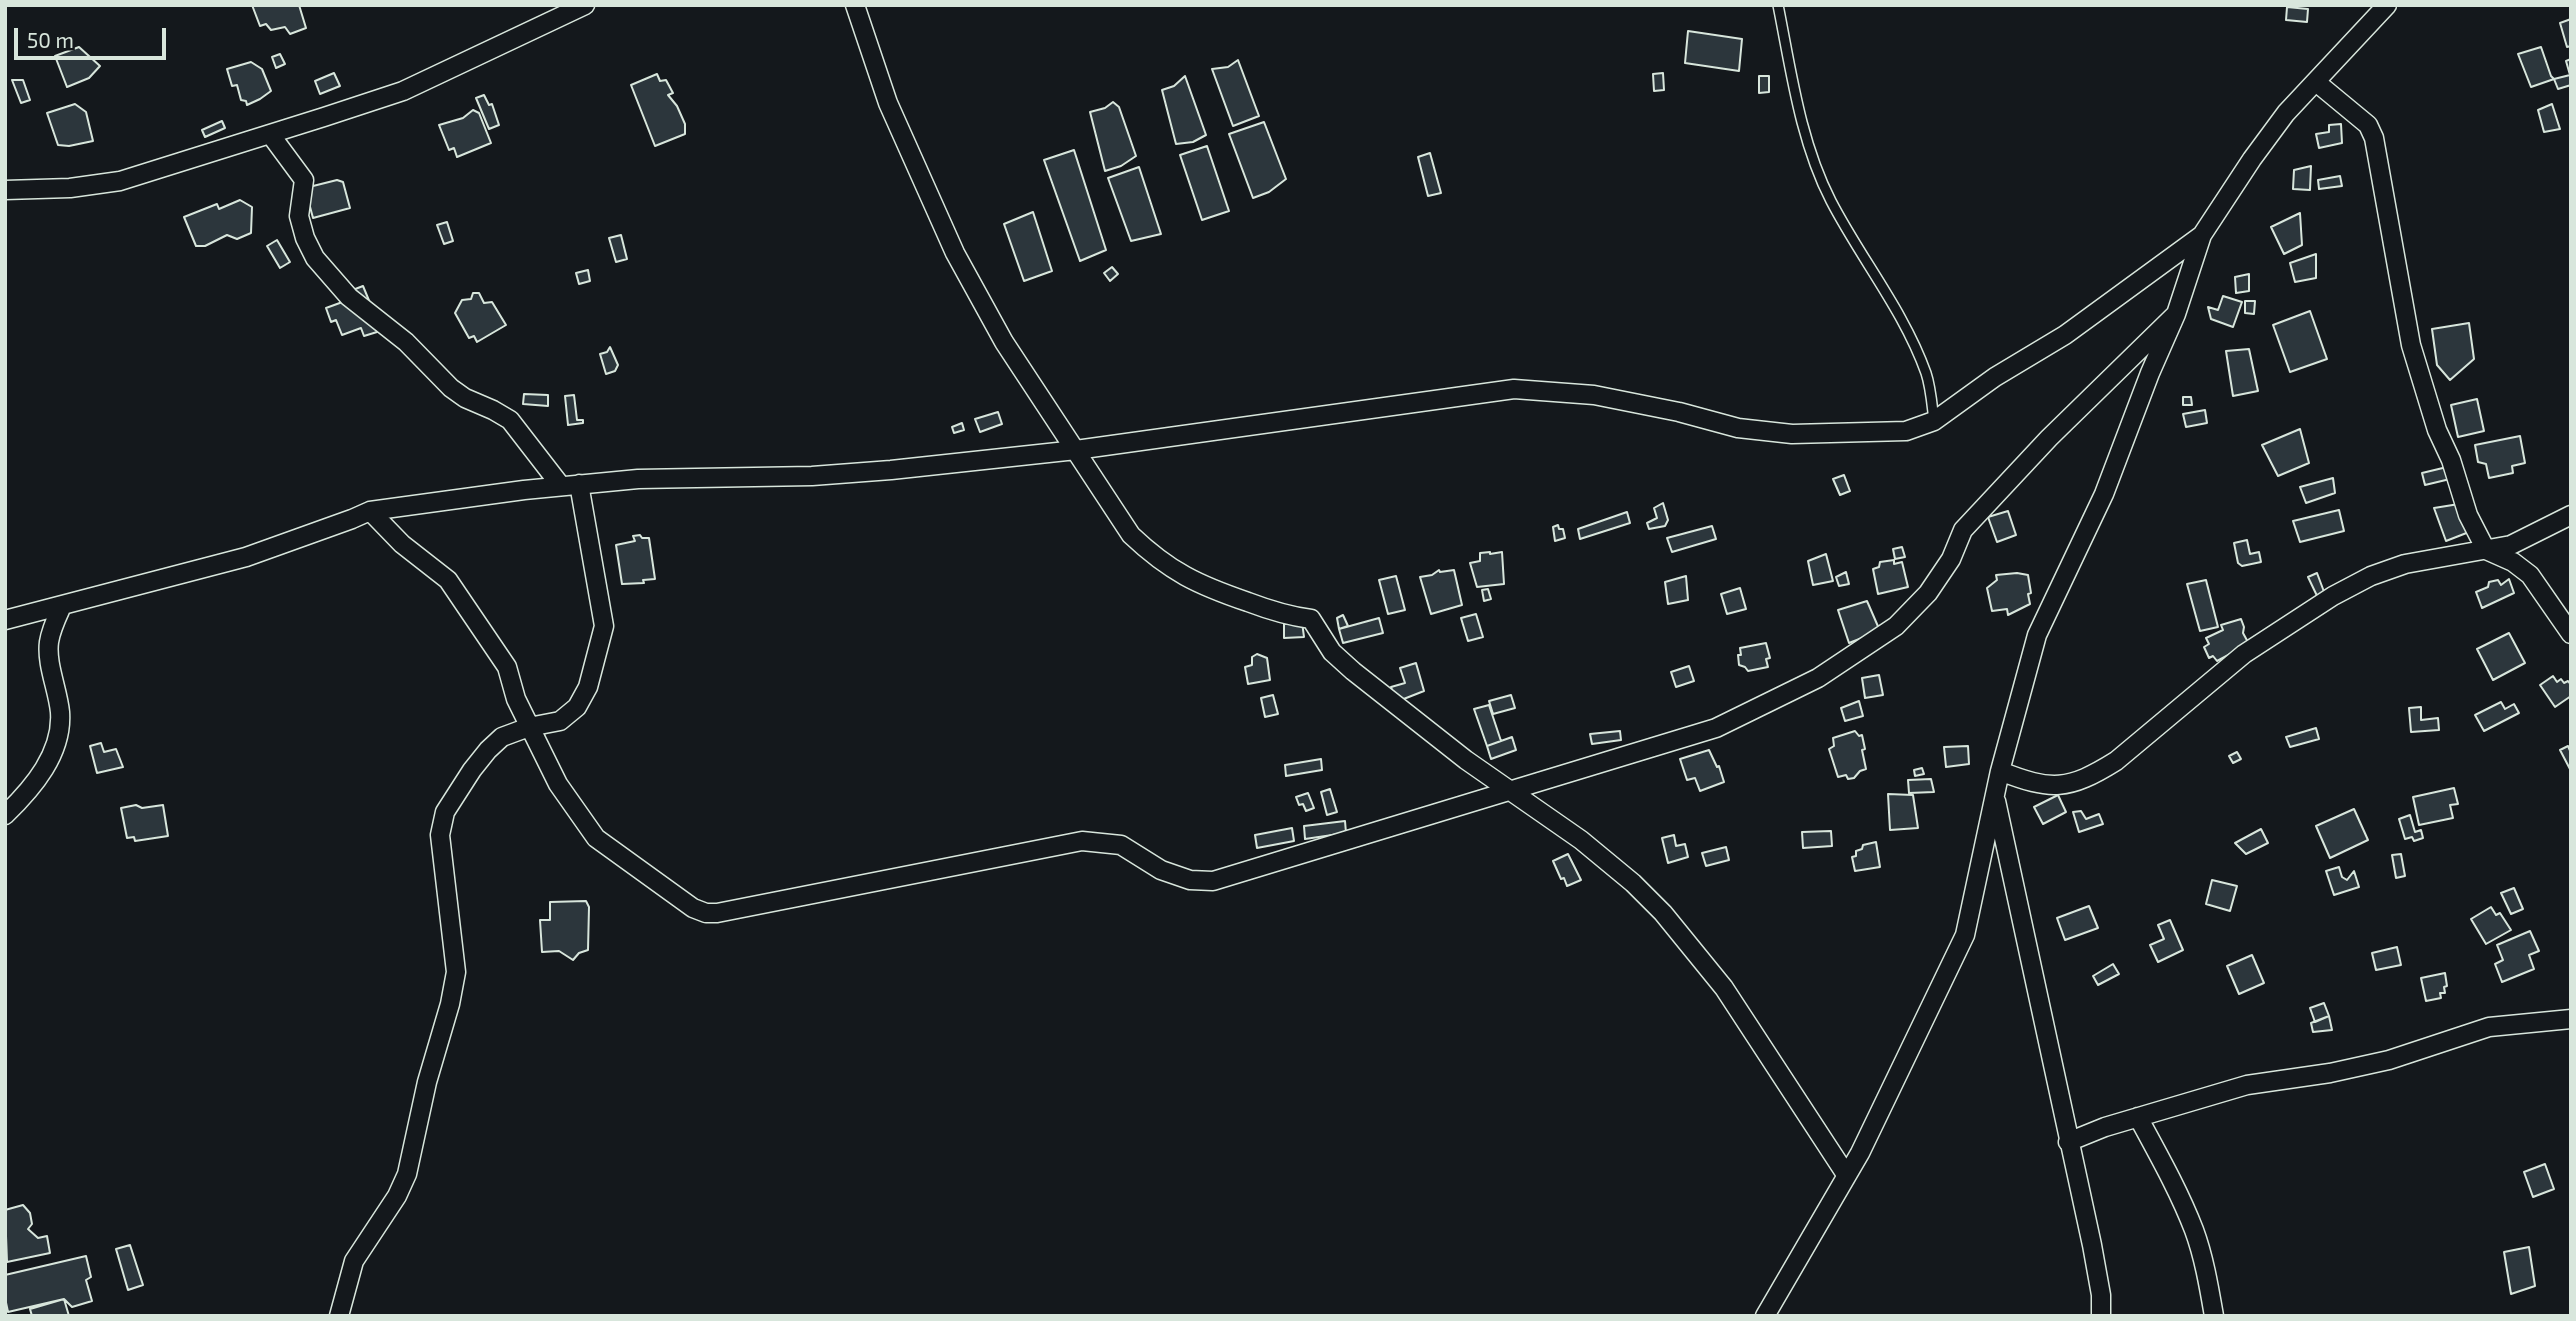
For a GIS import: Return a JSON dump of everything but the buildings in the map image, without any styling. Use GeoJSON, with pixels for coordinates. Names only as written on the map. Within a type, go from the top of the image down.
{"type":"FeatureCollection","features":[{"type":"Feature","properties":{"kind":"street"},"geometry":{"type":"LineString","coordinates":[[5,190],[70,188],[120,181],[270,134],[402,91],[585,5]]}},
{"type":"Feature","properties":{"kind":"street"},"geometry":{"type":"LineString","coordinates":[[855,5],[888,103],[956,253],[1004,342],[1125,526],[1154,557],[1198,584],[1285,616],[1311,619],[1332,652],[1346,665],[1434,735],[1509,791],[1548,816],[1633,883],[1663,913],[1724,988],[1845,1173],[1845,1178]]}},
{"type":"Feature","properties":{"kind":"street"},"geometry":{"type":"LineString","coordinates":[[1765,1316],[1860,1153],[1965,935],[2000,771],[2037,635],[2104,494],[2150,373],[2176,314],[2202,235],[2286,113],[2388,5]]}},
{"type":"Feature","properties":{"kind":"street"},"geometry":{"type":"LineString","coordinates":[[2316,82],[2368,125],[2374,138],[2411,345],[2427,403],[2451,460],[2468,515],[2486,550],[2513,562],[2530,575],[2571,634]]}},
{"type":"Feature","properties":{"kind":"street"},"geometry":{"type":"LineString","coordinates":[[270,134],[304,180],[299,216],[305,238],[315,258],[349,297],[406,342],[451,388],[465,398],[510,420],[570,485],[604,626],[588,687],[577,707],[560,721],[529,727],[502,737],[472,770],[445,812],[440,835],[456,972],[450,1004],[427,1082],[407,1174],[397,1196],[354,1261],[339,1316]]}},
{"type":"Feature","properties":{"kind":"street"},"geometry":{"type":"LineString","coordinates":[[5,620],[246,557],[370,511],[570,485],[638,479],[825,475],[1076,450],[1514,389],[1594,394],[1738,428],[1792,434],[1906,431],[1934,421],[1995,377],[2066,335],[2202,235]]}},
{"type":"Feature","properties":{"kind":"street"},"geometry":{"type":"LineString","coordinates":[[370,511],[402,544],[448,580],[507,667],[516,699],[558,784],[596,838],[693,908],[706,913],[717,913],[1082,841],[1121,845],[1161,870],[1190,880],[1213,881],[1716,728],[1818,678],[1896,626],[1928,593],[1951,559],[1963,530],[2049,438],[2176,314]]}},
{"type":"Feature","properties":{"kind":"street"},"geometry":{"type":"LineString","coordinates":[[2000,771],[2034,785],[2060,786],[2098,772],[2116,761],[2244,654],[2333,596],[2371,576],[2405,564],[2511,545],[2571,515]]}},
{"type":"Feature","properties":{"kind":"street"},"geometry":{"type":"LineString","coordinates":[[5,815],[21,800],[43,771],[59,737],[60,713],[49,644],[61,606]]}},
{"type":"Feature","properties":{"kind":"street"},"geometry":{"type":"LineString","coordinates":[[1995,794],[2101,1295],[2101,1316]]}},
{"type":"Feature","properties":{"kind":"street"},"geometry":{"type":"LineString","coordinates":[[2068,1142],[2138,1117],[2247,1086],[2330,1073],[2389,1060],[2488,1027],[2571,1019]]}},
{"type":"Feature","properties":{"kind":"street"},"geometry":{"type":"LineString","coordinates":[[2138,1117],[2194,1231],[2214,1316]]}},
{"type":"Feature","properties":{"kind":"lane"},"geometry":{"type":"LineString","coordinates":[[1778,5],[1801,118],[1816,167],[1830,200],[1891,301],[1913,344],[1927,375],[1934,421]]}}]}
